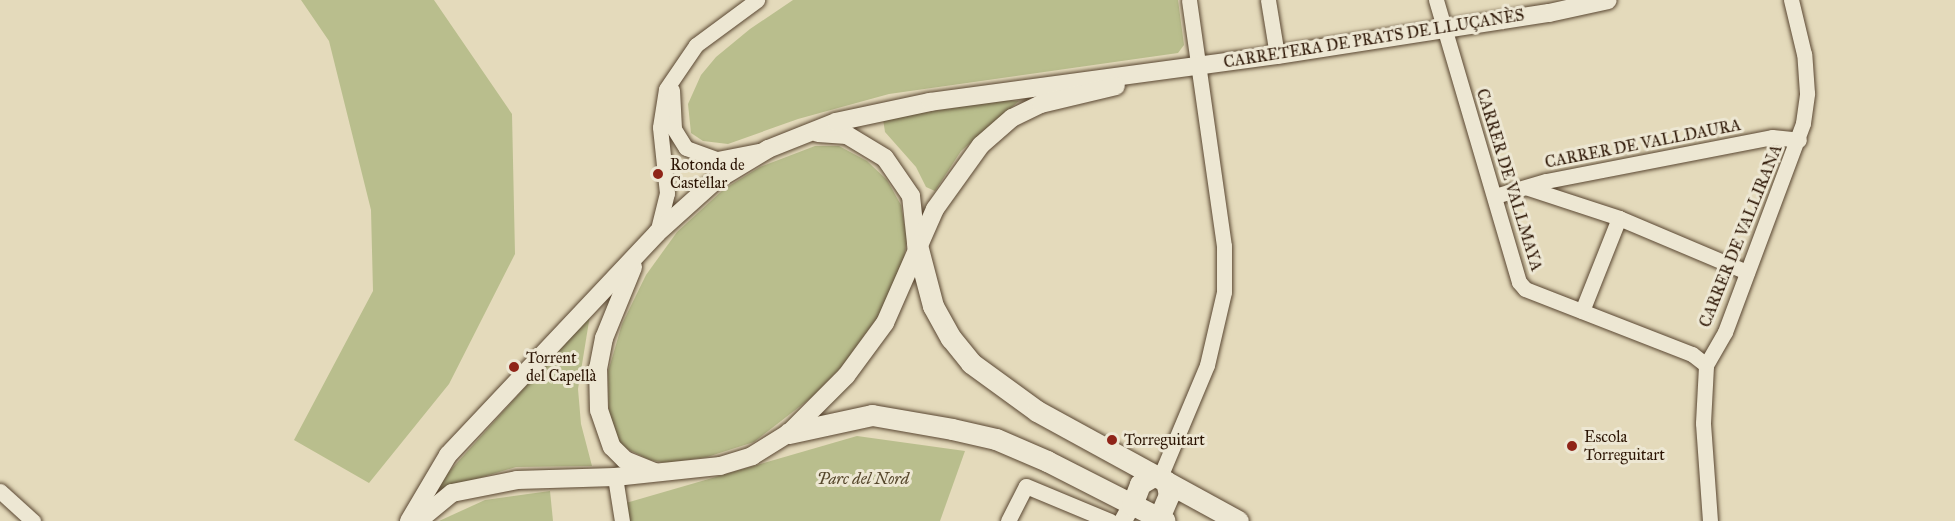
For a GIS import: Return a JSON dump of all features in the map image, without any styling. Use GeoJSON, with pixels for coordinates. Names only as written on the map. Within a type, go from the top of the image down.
{"type":"FeatureCollection","features":[{"type":"Feature","properties":{"kind":"main road"},"geometry":{"type":"LineString","coordinates":[[916,245],[933,306],[951,338],[971,363],[1037,411],[1239,521]]}},
{"type":"Feature","properties":{"kind":"main road"},"geometry":{"type":"LineString","coordinates":[[789,433],[872,415],[996,439],[1074,475],[1128,513],[1160,520],[1169,495],[1160,477]]}},
{"type":"Feature","properties":{"kind":"main road"},"geometry":{"type":"LineString","coordinates":[[1128,513],[1140,484],[1160,477]]}},
{"type":"Feature","properties":{"kind":"street"},"geometry":{"type":"LineString","coordinates":[[657,233],[667,193],[660,112],[672,82],[696,45],[757,0]]}},
{"type":"Feature","properties":{"kind":"street"},"geometry":{"type":"LineString","coordinates":[[1160,477],[1206,365],[1224,292],[1224,246],[1189,0]]}},
{"type":"Feature","properties":{"kind":"street"},"geometry":{"type":"LineString","coordinates":[[1268,0],[1277,55]]}},
{"type":"Feature","properties":{"kind":"street","name":"CARRER DE VALLMAYA"},"geometry":{"type":"LineString","coordinates":[[1436,0],[1519,282],[1525,289],[1692,354],[1706,365]]}},
{"type":"Feature","properties":{"kind":"street","name":"CARRETERA DE PRATS DE LLUÇANÈS"},"geometry":{"type":"LineString","coordinates":[[409,521],[448,455],[637,257],[657,233],[715,181],[768,149],[836,122],[930,102],[1277,55],[1445,29],[1608,0]]}},
{"type":"Feature","properties":{"kind":"street","name":"CARRER DE VALLIRANA"},"geometry":{"type":"LineString","coordinates":[[1710,521],[1703,423],[1706,365],[1725,332],[1799,140],[1807,93],[1804,54],[1791,0]]}},
{"type":"Feature","properties":{"kind":"street","name":"CARRETERA DE PRATS DE LLUÇANÈS"},"geometry":{"type":"LineString","coordinates":[[418,521],[452,493],[517,480],[659,474],[720,466],[752,456],[789,433],[846,376],[885,323],[903,289],[916,245],[972,154],[1012,118],[1048,101],[1175,69]]}},
{"type":"Feature","properties":{"kind":"street"},"geometry":{"type":"LineString","coordinates":[[672,82],[674,129],[686,148],[717,159],[768,149]]}},
{"type":"Feature","properties":{"kind":"street","name":"CARRETERA DE PRATS DE LLUÇANÈS"},"geometry":{"type":"LineString","coordinates":[[807,134],[847,135],[885,158],[911,196],[916,245]]}},
{"type":"Feature","properties":{"kind":"street","name":"CARRER DE VALLDAURA"},"geometry":{"type":"LineString","coordinates":[[1495,195],[1772,137],[1799,140]]}},
{"type":"Feature","properties":{"kind":"street"},"geometry":{"type":"LineString","coordinates":[[1525,187],[1619,218],[1747,272]]}},
{"type":"Feature","properties":{"kind":"street"},"geometry":{"type":"LineString","coordinates":[[1582,311],[1619,218]]}},
{"type":"Feature","properties":{"kind":"street","name":"CARRETERA DE PRATS DE LLUÇANÈS"},"geometry":{"type":"LineString","coordinates":[[637,257],[604,338],[598,368],[599,410],[612,447],[626,460],[659,474]]}},
{"type":"Feature","properties":{"kind":"street"},"geometry":{"type":"LineString","coordinates":[[615,477],[622,521]]}},
{"type":"Feature","properties":{"kind":"street"},"geometry":{"type":"LineString","coordinates":[[1008,521],[1026,486],[1103,520]]}},
{"type":"Feature","properties":{"kind":"street"},"geometry":{"type":"LineString","coordinates":[[0,491],[33,521]]}},
{"type":"Feature","properties":{"kind":"green space"},"geometry":{"type":"Polygon","coordinates":[[[301,0],[434,0],[512,114],[515,254],[449,384],[369,483],[294,440],[373,291],[371,210],[329,41],[301,0]]]}},
{"type":"Feature","properties":{"kind":"green space"},"geometry":{"type":"Polygon","coordinates":[[[793,0],[1178,0],[1184,45],[1178,53],[889,94],[798,119],[728,144],[703,141],[691,133],[688,104],[701,75],[716,57],[750,29],[793,0]]]}},
{"type":"Feature","properties":{"kind":"green space"},"geometry":{"type":"Polygon","coordinates":[[[1004,100],[1019,101],[961,151],[935,191],[926,187],[916,167],[885,132],[883,119],[1004,100]]]}},
{"type":"Feature","properties":{"kind":"green space"},"geometry":{"type":"Polygon","coordinates":[[[815,146],[839,146],[867,161],[887,180],[901,205],[907,240],[904,258],[879,315],[842,366],[812,397],[754,442],[707,457],[667,463],[650,460],[625,448],[617,440],[609,418],[608,372],[622,324],[646,275],[677,232],[724,189],[760,167],[815,146]]]}},
{"type":"Feature","properties":{"kind":"green space"},"geometry":{"type":"Polygon","coordinates":[[[590,315],[578,389],[581,424],[592,466],[516,467],[439,490],[438,484],[590,315]]]}},
{"type":"Feature","properties":{"kind":"green space","name":"Parc del Nord"},"geometry":{"type":"Polygon","coordinates":[[[857,436],[965,451],[940,521],[621,521],[619,505],[857,436]]]}},
{"type":"Feature","properties":{"kind":"green space"},"geometry":{"type":"Polygon","coordinates":[[[550,491],[553,521],[439,521],[485,500],[550,491]]]}},
{"type":"Feature","properties":{"kind":"place","name":"Rotonda de Castellar"},"geometry":{"type":"Point","coordinates":[658,174]}},
{"type":"Feature","properties":{"kind":"place","name":"Torrent del Capellà"},"geometry":{"type":"Point","coordinates":[514,367]}},
{"type":"Feature","properties":{"kind":"place","name":"Torreguitart"},"geometry":{"type":"Point","coordinates":[1112,440]}},
{"type":"Feature","properties":{"kind":"place","name":"Escola Torreguitart"},"geometry":{"type":"Point","coordinates":[1572,446]}}]}
